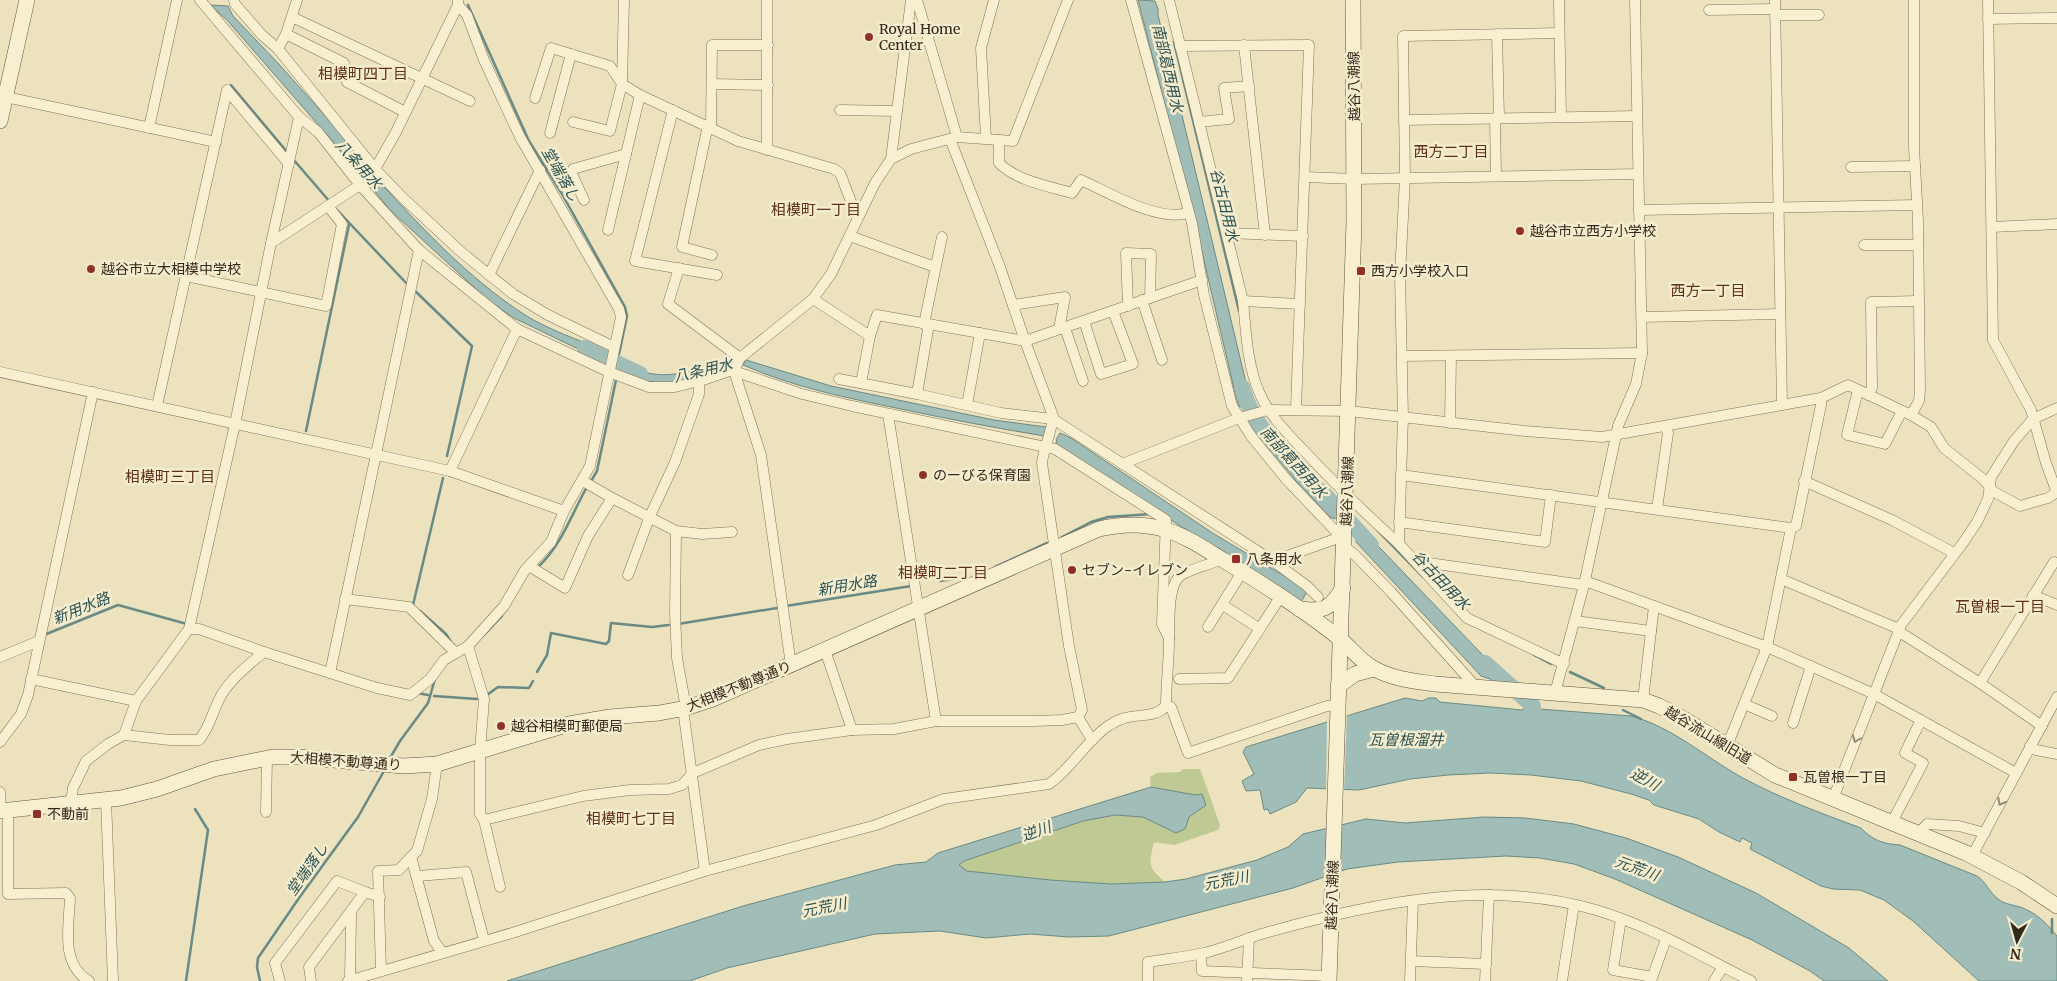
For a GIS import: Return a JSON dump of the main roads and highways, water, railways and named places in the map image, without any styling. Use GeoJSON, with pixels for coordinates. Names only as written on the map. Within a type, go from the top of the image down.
{"type":"FeatureCollection","features":[{"type":"Feature","properties":{"kind":"water"},"geometry":{"type":"Polygon","coordinates":[[[1138,0],[1155,1],[1158,9],[1248,391],[1256,405],[1242,408],[1239,406],[1235,393],[1195,222],[1138,0]]]}},
{"type":"Feature","properties":{"kind":"water"},"geometry":{"type":"Polygon","coordinates":[[[210,5],[228,6],[233,16],[370,166],[362,175],[226,19],[210,5]]]}},
{"type":"Feature","properties":{"kind":"water"},"geometry":{"type":"Polygon","coordinates":[[[376,178],[446,251],[484,285],[534,320],[605,351],[603,361],[514,318],[489,301],[389,209],[369,184],[376,178]]]}},
{"type":"Feature","properties":{"kind":"water"},"geometry":{"type":"Polygon","coordinates":[[[731,358],[729,365],[718,367],[705,376],[685,382],[655,382],[640,379],[620,371],[622,360],[646,372],[664,375],[683,373],[731,358]]]}},
{"type":"Feature","properties":{"kind":"water"},"geometry":{"type":"Polygon","coordinates":[[[746,360],[831,386],[994,420],[1046,427],[1044,436],[990,427],[820,391],[781,380],[743,365],[746,360]]]}},
{"type":"Feature","properties":{"kind":"water"},"geometry":{"type":"Polygon","coordinates":[[[1263,420],[1294,459],[1335,500],[1335,519],[1330,517],[1296,481],[1250,425],[1263,420]]]}},
{"type":"Feature","properties":{"kind":"water"},"geometry":{"type":"Polygon","coordinates":[[[1060,433],[1071,438],[1214,534],[1308,590],[1301,602],[1189,533],[1188,530],[1056,444],[1060,433]]]}},
{"type":"Feature","properties":{"kind":"water"},"geometry":{"type":"Polygon","coordinates":[[[1357,524],[1498,671],[1500,678],[1496,681],[1481,676],[1356,542],[1357,524]]]}},
{"type":"Feature","properties":{"kind":"water","name":"瓦曽根溜井"},"geometry":{"type":"Polygon","coordinates":[[[1405,698],[1422,701],[1436,698],[1440,702],[1522,710],[1529,705],[1535,705],[1539,709],[1631,716],[1660,727],[1727,769],[1770,792],[1861,828],[1878,841],[1900,845],[1977,876],[1998,899],[2036,915],[2057,936],[2057,981],[1979,981],[1913,921],[1884,900],[1860,890],[1833,889],[1821,886],[1750,849],[1752,843],[1742,838],[1740,842],[1719,832],[1699,819],[1654,805],[1649,800],[1631,794],[1581,781],[1531,775],[1490,773],[1410,779],[1359,790],[1307,788],[1296,802],[1270,814],[1268,809],[1264,810],[1260,790],[1246,791],[1242,781],[1254,774],[1243,752],[1246,747],[1405,698]]]}},
{"type":"Feature","properties":{"kind":"water"},"geometry":{"type":"Polygon","coordinates":[[[1151,787],[1195,795],[1202,794],[1206,805],[1189,817],[1185,829],[1176,833],[1143,817],[1115,815],[1083,821],[964,861],[959,865],[967,871],[1050,880],[1111,884],[1165,882],[1186,879],[1257,860],[1288,847],[1303,834],[1366,819],[1405,823],[1484,817],[1525,818],[1574,824],[1626,838],[1678,857],[1756,893],[1849,948],[1888,981],[1824,981],[1810,971],[1752,940],[1615,879],[1574,864],[1540,858],[1506,856],[1398,862],[1347,869],[1293,888],[1109,936],[1069,937],[1030,934],[986,938],[940,931],[875,934],[727,968],[690,981],[507,981],[743,906],[895,865],[926,862],[938,853],[1151,787]]]}},
{"type":"Feature","properties":{"kind":"waterway","name":"堂端落し"},"geometry":{"type":"LineString","coordinates":[[468,5],[529,141],[562,194],[625,307],[627,316],[619,354]]}},
{"type":"Feature","properties":{"kind":"waterway","name":"谷古田用水"},"geometry":{"type":"LineString","coordinates":[[1174,42],[1239,311]]}},
{"type":"Feature","properties":{"kind":"waterway"},"geometry":{"type":"LineString","coordinates":[[231,85],[288,153]]}},
{"type":"Feature","properties":{"kind":"waterway"},"geometry":{"type":"LineString","coordinates":[[293,159],[330,202]]}},
{"type":"Feature","properties":{"kind":"waterway"},"geometry":{"type":"LineString","coordinates":[[337,210],[409,286]]}},
{"type":"Feature","properties":{"kind":"waterway"},"geometry":{"type":"LineString","coordinates":[[306,431],[349,225]]}},
{"type":"Feature","properties":{"kind":"waterway"},"geometry":{"type":"LineString","coordinates":[[413,289],[472,346],[447,456]]}},
{"type":"Feature","properties":{"kind":"waterway","name":"八条用水"},"geometry":{"type":"LineString","coordinates":[[585,348],[640,374]]}},
{"type":"Feature","properties":{"kind":"waterway","name":"堂端落し"},"geometry":{"type":"LineString","coordinates":[[590,483],[597,471],[616,380]]}},
{"type":"Feature","properties":{"kind":"waterway","name":"南部葛西用水"},"geometry":{"type":"LineString","coordinates":[[1242,387],[1254,414],[1271,439]]}},
{"type":"Feature","properties":{"kind":"waterway"},"geometry":{"type":"LineString","coordinates":[[413,605],[443,478]]}},
{"type":"Feature","properties":{"kind":"waterway","name":"堂端落し"},"geometry":{"type":"LineString","coordinates":[[540,565],[555,548],[587,487]]}},
{"type":"Feature","properties":{"kind":"waterway","name":"南部葛西用水"},"geometry":{"type":"LineString","coordinates":[[1321,491],[1371,545]]}},
{"type":"Feature","properties":{"kind":"waterway","name":"新用水路"},"geometry":{"type":"LineString","coordinates":[[1062,537],[1091,522],[1108,517],[1151,514]]}},
{"type":"Feature","properties":{"kind":"waterway","name":"谷古田用水"},"geometry":{"type":"LineString","coordinates":[[1378,531],[1423,577]]}},
{"type":"Feature","properties":{"kind":"waterway","name":"新用水路"},"geometry":{"type":"LineString","coordinates":[[995,567],[1047,543]]}},
{"type":"Feature","properties":{"kind":"waterway","name":"新用水路"},"geometry":{"type":"LineString","coordinates":[[940,581],[967,577]]}},
{"type":"Feature","properties":{"kind":"waterway","name":"新用水路"},"geometry":{"type":"LineString","coordinates":[[786,606],[911,586]]}},
{"type":"Feature","properties":{"kind":"waterway","name":"新用水路"},"geometry":{"type":"LineString","coordinates":[[44,635],[118,605],[187,624]]}},
{"type":"Feature","properties":{"kind":"waterway","name":"新用水路"},"geometry":{"type":"LineString","coordinates":[[678,624],[777,608]]}},
{"type":"Feature","properties":{"kind":"waterway"},"geometry":{"type":"LineString","coordinates":[[420,611],[446,634],[451,642]]}},
{"type":"Feature","properties":{"kind":"waterway","name":"堂端落し"},"geometry":{"type":"LineString","coordinates":[[482,637],[502,616]]}},
{"type":"Feature","properties":{"kind":"waterway","name":"新用水路"},"geometry":{"type":"LineString","coordinates":[[537,672],[547,655],[551,633],[606,644],[609,641],[611,623],[652,627],[669,625]]}},
{"type":"Feature","properties":{"kind":"waterway","name":"谷古田用水"},"geometry":{"type":"LineString","coordinates":[[1534,655],[1551,664]]}},
{"type":"Feature","properties":{"kind":"waterway","name":"南部葛西用水"},"geometry":{"type":"LineString","coordinates":[[1485,663],[1533,706],[1532,725]]}},
{"type":"Feature","properties":{"kind":"waterway","name":"谷古田用水"},"geometry":{"type":"LineString","coordinates":[[1570,672],[1604,688]]}},
{"type":"Feature","properties":{"kind":"waterway","name":"堂端落し"},"geometry":{"type":"LineString","coordinates":[[390,758],[428,703],[435,679]]}},
{"type":"Feature","properties":{"kind":"waterway","name":"新用水路"},"geometry":{"type":"LineString","coordinates":[[487,695],[498,687],[529,688],[533,681]]}},
{"type":"Feature","properties":{"kind":"waterway","name":"新用水路"},"geometry":{"type":"LineString","coordinates":[[417,693],[428,695]]}},
{"type":"Feature","properties":{"kind":"waterway","name":"新用水路"},"geometry":{"type":"LineString","coordinates":[[434,696],[477,699]]}},
{"type":"Feature","properties":{"kind":"waterway","name":"谷古田用水"},"geometry":{"type":"LineString","coordinates":[[1623,710],[1641,719]]}},
{"type":"Feature","properties":{"kind":"waterway","name":"堂端落し"},"geometry":{"type":"LineString","coordinates":[[260,981],[257,967],[258,958],[358,817],[384,771]]}},
{"type":"Feature","properties":{"kind":"waterway"},"geometry":{"type":"LineString","coordinates":[[186,981],[208,830],[195,809]]}},
{"type":"Feature","properties":{"kind":"waterway"},"geometry":{"type":"LineString","coordinates":[[2052,919],[2052,933]]}},
{"type":"Feature","properties":{"kind":"place","name":"Royal Home Center"},"geometry":{"type":"Point","coordinates":[869,37]}},
{"type":"Feature","properties":{"kind":"place","name":"越谷市立西方小学校"},"geometry":{"type":"Point","coordinates":[1520,231]}},
{"type":"Feature","properties":{"kind":"place","name":"越谷市立大相模中学校"},"geometry":{"type":"Point","coordinates":[91,269]}},
{"type":"Feature","properties":{"kind":"place","name":"西方小学校入口"},"geometry":{"type":"Point","coordinates":[1361,271]}},
{"type":"Feature","properties":{"kind":"place","name":"のーびる保育園"},"geometry":{"type":"Point","coordinates":[923,475]}},
{"type":"Feature","properties":{"kind":"place","name":"八条用水"},"geometry":{"type":"Point","coordinates":[1236,559]}},
{"type":"Feature","properties":{"kind":"place","name":"セブン-イレブン"},"geometry":{"type":"Point","coordinates":[1072,570]}},
{"type":"Feature","properties":{"kind":"place","name":"越谷相模町郵便局"},"geometry":{"type":"Point","coordinates":[501,726]}},
{"type":"Feature","properties":{"kind":"place","name":"瓦曽根一丁目"},"geometry":{"type":"Point","coordinates":[1793,777]}},
{"type":"Feature","properties":{"kind":"place","name":"不動前"},"geometry":{"type":"Point","coordinates":[37,814]}},
{"type":"Feature","properties":{"kind":"district","name":"相模町四丁目"},"geometry":{"type":"Point","coordinates":[363,73]}},
{"type":"Feature","properties":{"kind":"district","name":"西方二丁目"},"geometry":{"type":"Point","coordinates":[1451,151]}},
{"type":"Feature","properties":{"kind":"district","name":"相模町一丁目"},"geometry":{"type":"Point","coordinates":[816,209]}},
{"type":"Feature","properties":{"kind":"district","name":"西方一丁目"},"geometry":{"type":"Point","coordinates":[1708,290]}},
{"type":"Feature","properties":{"kind":"district","name":"相模町三丁目"},"geometry":{"type":"Point","coordinates":[170,476]}},
{"type":"Feature","properties":{"kind":"district","name":"相模町二丁目"},"geometry":{"type":"Point","coordinates":[943,572]}},
{"type":"Feature","properties":{"kind":"district","name":"瓦曽根一丁目"},"geometry":{"type":"Point","coordinates":[2000,606]}},
{"type":"Feature","properties":{"kind":"district","name":"相模町七丁目"},"geometry":{"type":"Point","coordinates":[631,818]}},
{"type":"Feature","properties":{"kind":"water label","name":"逆川"},"geometry":{"type":"Point","coordinates":[1645,779]}},
{"type":"Feature","properties":{"kind":"water label","name":"逆川"},"geometry":{"type":"Point","coordinates":[1036,831]}},
{"type":"Feature","properties":{"kind":"water label","name":"元荒川"},"geometry":{"type":"Point","coordinates":[1637,868]}},
{"type":"Feature","properties":{"kind":"water label","name":"元荒川"},"geometry":{"type":"Point","coordinates":[1226,880]}},
{"type":"Feature","properties":{"kind":"water label","name":"元荒川"},"geometry":{"type":"Point","coordinates":[824,907]}}]}
